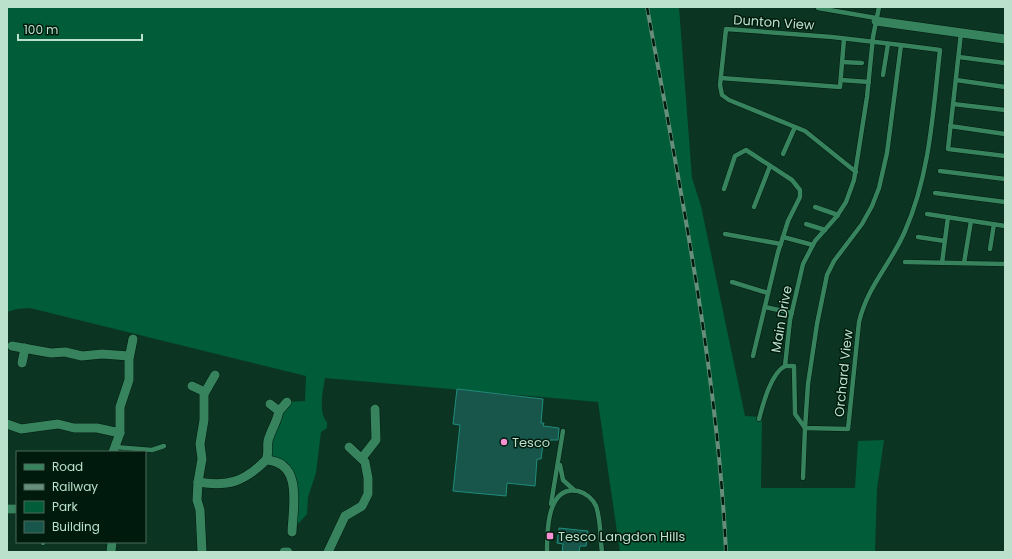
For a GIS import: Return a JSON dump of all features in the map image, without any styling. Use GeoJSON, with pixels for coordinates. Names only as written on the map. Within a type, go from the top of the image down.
{"type":"FeatureCollection","features":[{"type":"Feature","properties":{"kind":"street"},"geometry":{"type":"LineString","coordinates":[[876,20],[1005,39]]}},
{"type":"Feature","properties":{"kind":"street"},"geometry":{"type":"LineString","coordinates":[[114,449],[120,433],[120,407],[128,380],[129,356],[133,339]]}},
{"type":"Feature","properties":{"kind":"street"},"geometry":{"type":"LineString","coordinates":[[12,346],[51,353],[66,352],[82,356],[102,354],[129,356]]}},
{"type":"Feature","properties":{"kind":"street"},"geometry":{"type":"LineString","coordinates":[[22,363],[25,348]]}},
{"type":"Feature","properties":{"kind":"street"},"geometry":{"type":"LineString","coordinates":[[202,552],[200,510],[197,500],[202,459],[200,444],[205,392],[215,375]]}},
{"type":"Feature","properties":{"kind":"street"},"geometry":{"type":"LineString","coordinates":[[192,386],[205,392]]}},
{"type":"Feature","properties":{"kind":"street"},"geometry":{"type":"LineString","coordinates":[[198,482],[227,484],[253,471],[266,460],[268,456],[269,439],[278,421],[279,411],[287,402]]}},
{"type":"Feature","properties":{"kind":"street"},"geometry":{"type":"LineString","coordinates":[[270,404],[279,411]]}},
{"type":"Feature","properties":{"kind":"street"},"geometry":{"type":"LineString","coordinates":[[362,458],[376,440],[373,418],[374,409]]}},
{"type":"Feature","properties":{"kind":"street"},"geometry":{"type":"LineString","coordinates":[[7,424],[21,429],[58,424],[74,428],[97,428],[120,433]]}},
{"type":"Feature","properties":{"kind":"street"},"geometry":{"type":"LineString","coordinates":[[328,552],[345,516],[362,506],[366,500],[369,488],[367,468],[362,458],[349,447]]}},
{"type":"Feature","properties":{"kind":"street"},"geometry":{"type":"LineString","coordinates":[[266,460],[275,460],[280,463],[294,481],[292,532]]}},
{"type":"Feature","properties":{"kind":"lane","name":"Main Drive"},"geometry":{"type":"LineString","coordinates":[[805,428],[795,414],[794,366],[785,366],[792,313],[803,264],[813,245],[838,215],[846,202],[856,172],[869,82],[872,43],[879,7]]}},
{"type":"Feature","properties":{"kind":"lane"},"geometry":{"type":"LineString","coordinates":[[818,8],[876,20]]}},
{"type":"Feature","properties":{"kind":"lane","name":"Dunton View"},"geometry":{"type":"LineString","coordinates":[[856,172],[812,135],[729,100],[722,95],[720,85],[726,29],[844,39],[872,43]]}},
{"type":"Feature","properties":{"kind":"lane"},"geometry":{"type":"LineString","coordinates":[[961,33],[948,149],[1005,156]]}},
{"type":"Feature","properties":{"kind":"lane"},"geometry":{"type":"LineString","coordinates":[[721,78],[840,87],[844,39]]}},
{"type":"Feature","properties":{"kind":"lane","name":"Orchard View"},"geometry":{"type":"LineString","coordinates":[[805,428],[848,429],[859,322],[863,305],[874,282],[905,233],[917,202],[925,172],[940,50],[872,43]]}},
{"type":"Feature","properties":{"kind":"lane"},"geometry":{"type":"LineString","coordinates":[[884,75],[888,44]]}},
{"type":"Feature","properties":{"kind":"lane"},"geometry":{"type":"LineString","coordinates":[[803,478],[808,384],[816,331],[827,275],[834,261],[862,224],[872,206],[878,188],[887,153],[901,45]]}},
{"type":"Feature","properties":{"kind":"lane"},"geometry":{"type":"LineString","coordinates":[[959,57],[1005,63]]}},
{"type":"Feature","properties":{"kind":"lane"},"geometry":{"type":"LineString","coordinates":[[842,62],[862,63]]}},
{"type":"Feature","properties":{"kind":"lane"},"geometry":{"type":"LineString","coordinates":[[840,80],[869,82]]}},
{"type":"Feature","properties":{"kind":"lane"},"geometry":{"type":"LineString","coordinates":[[956,80],[1005,87]]}},
{"type":"Feature","properties":{"kind":"lane"},"geometry":{"type":"LineString","coordinates":[[953,104],[1005,110]]}},
{"type":"Feature","properties":{"kind":"lane"},"geometry":{"type":"LineString","coordinates":[[950,126],[1005,134]]}},
{"type":"Feature","properties":{"kind":"lane"},"geometry":{"type":"LineString","coordinates":[[783,154],[795,127]]}},
{"type":"Feature","properties":{"kind":"lane"},"geometry":{"type":"LineString","coordinates":[[724,189],[735,156],[746,150],[792,180],[800,190],[800,197],[788,221],[781,244],[753,356]]}},
{"type":"Feature","properties":{"kind":"lane"},"geometry":{"type":"LineString","coordinates":[[754,207],[770,166]]}},
{"type":"Feature","properties":{"kind":"lane"},"geometry":{"type":"LineString","coordinates":[[940,171],[1005,179]]}},
{"type":"Feature","properties":{"kind":"lane"},"geometry":{"type":"LineString","coordinates":[[935,193],[1005,202]]}},
{"type":"Feature","properties":{"kind":"lane"},"geometry":{"type":"LineString","coordinates":[[816,207],[838,215]]}},
{"type":"Feature","properties":{"kind":"lane"},"geometry":{"type":"LineString","coordinates":[[927,214],[1005,226]]}},
{"type":"Feature","properties":{"kind":"lane"},"geometry":{"type":"LineString","coordinates":[[942,263],[948,217]]}},
{"type":"Feature","properties":{"kind":"lane"},"geometry":{"type":"LineString","coordinates":[[964,263],[970,221]]}},
{"type":"Feature","properties":{"kind":"lane"},"geometry":{"type":"LineString","coordinates":[[806,224],[826,230]]}},
{"type":"Feature","properties":{"kind":"lane"},"geometry":{"type":"LineString","coordinates":[[990,249],[994,224]]}},
{"type":"Feature","properties":{"kind":"lane"},"geometry":{"type":"LineString","coordinates":[[725,234],[781,244]]}},
{"type":"Feature","properties":{"kind":"lane"},"geometry":{"type":"LineString","coordinates":[[783,237],[813,245]]}},
{"type":"Feature","properties":{"kind":"lane"},"geometry":{"type":"LineString","coordinates":[[918,237],[945,241]]}},
{"type":"Feature","properties":{"kind":"lane"},"geometry":{"type":"LineString","coordinates":[[905,262],[1005,264]]}},
{"type":"Feature","properties":{"kind":"lane"},"geometry":{"type":"LineString","coordinates":[[732,282],[768,293]]}},
{"type":"Feature","properties":{"kind":"lane"},"geometry":{"type":"LineString","coordinates":[[765,307],[792,313]]}},
{"type":"Feature","properties":{"kind":"lane"},"geometry":{"type":"LineString","coordinates":[[759,419],[763,404],[778,370],[785,366]]}},
{"type":"Feature","properties":{"kind":"lane"},"geometry":{"type":"LineString","coordinates":[[563,431],[560,471],[563,480],[574,490]]}},
{"type":"Feature","properties":{"kind":"lane"},"geometry":{"type":"LineString","coordinates":[[114,449],[152,450],[164,446]]}},
{"type":"Feature","properties":{"kind":"lane"},"geometry":{"type":"LineString","coordinates":[[547,552],[553,490],[560,459]]}},
{"type":"Feature","properties":{"kind":"lane"},"geometry":{"type":"LineString","coordinates":[[551,507],[558,496],[568,491],[574,490],[583,492],[591,498],[596,506],[602,552]]}},
{"type":"Feature","properties":{"kind":"green space"},"geometry":{"type":"Polygon","coordinates":[[[7,7],[679,7],[692,178],[701,206],[745,416],[762,417],[761,488],[855,488],[858,441],[884,440],[877,489],[875,552],[620,552],[598,402],[325,378],[322,395],[322,407],[324,418],[327,422],[327,428],[321,432],[316,473],[308,497],[307,514],[298,524],[293,508],[290,474],[266,460],[267,451],[287,402],[305,401],[306,376],[30,308],[17,309],[7,312],[7,7]]]}},
{"type":"Feature","properties":{"kind":"building","name":"Tesco"},"geometry":{"type":"Polygon","coordinates":[[[457,389],[543,399],[541,423],[544,423],[543,426],[559,428],[558,440],[550,440],[550,445],[543,444],[541,459],[537,459],[535,486],[507,483],[506,496],[453,491],[460,425],[453,424],[457,389]]]}},
{"type":"Feature","properties":{"kind":"building"},"geometry":{"type":"Polygon","coordinates":[[[559,528],[588,531],[586,546],[580,546],[579,552],[562,552],[563,544],[557,543],[559,528]]]}},
{"type":"Feature","properties":{"kind":"railway"},"geometry":{"type":"LineString","coordinates":[[647,7],[696,278],[706,346],[721,483],[726,552]]}},
{"type":"Feature","properties":{"kind":"place","name":"Tesco"},"geometry":{"type":"Point","coordinates":[504,442]}},
{"type":"Feature","properties":{"kind":"place","name":"Tesco Langdon Hills"},"geometry":{"type":"Point","coordinates":[550,536]}}]}
